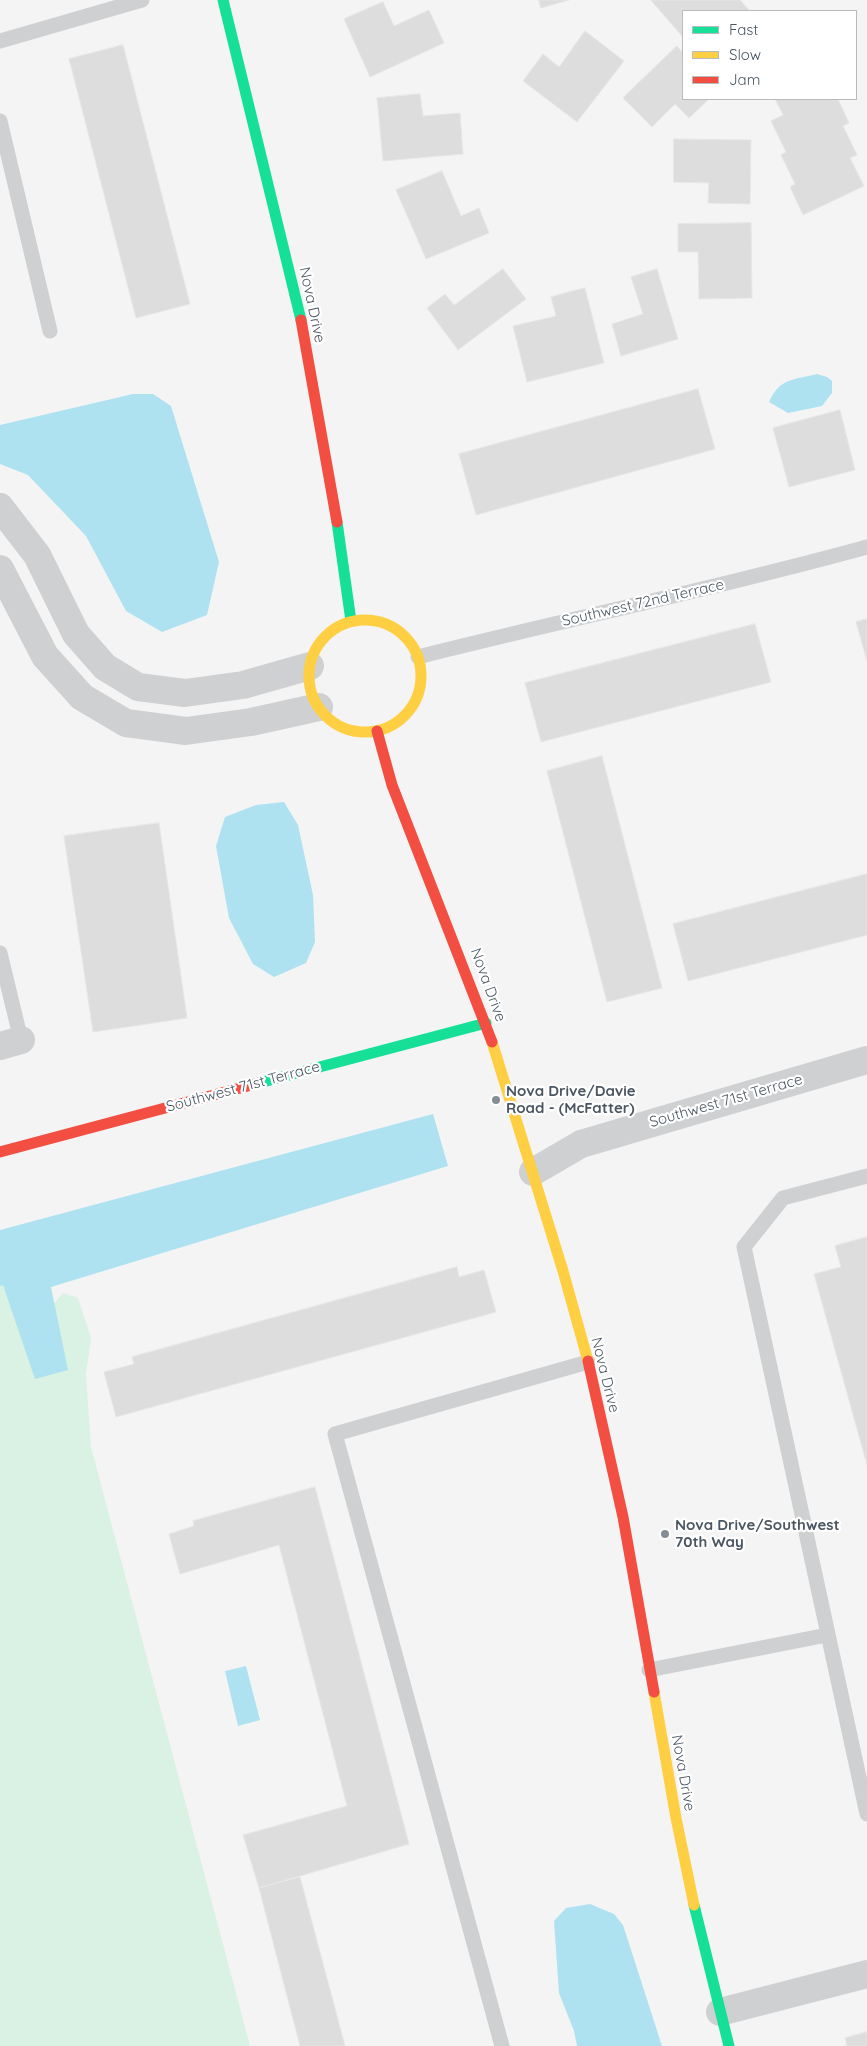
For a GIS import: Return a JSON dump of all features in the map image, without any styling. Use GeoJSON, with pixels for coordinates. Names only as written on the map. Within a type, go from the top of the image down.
{"type":"FeatureCollection","features":[{"type":"Feature","properties":{"kind":"street","name":"Nova Drive"},"geometry":{"type":"LineString","coordinates":[[223,0],[301,321],[351,621]]}},
{"type":"Feature","properties":{"kind":"street"},"geometry":{"type":"LineString","coordinates":[[0,506],[37,555],[76,634],[106,667],[138,687],[186,692],[243,685],[310,666]]}},
{"type":"Feature","properties":{"kind":"street"},"geometry":{"type":"LineString","coordinates":[[0,569],[45,656],[82,697],[126,723],[186,731],[250,722],[319,707]]}},
{"type":"Feature","properties":{"kind":"street"},"geometry":{"type":"LineString","coordinates":[[367,620],[384,623],[399,631],[410,642],[418,657],[422,676],[418,695],[409,712],[395,724],[377,731],[360,732],[344,728],[330,720],[319,707],[311,688],[310,666],[315,651],[324,638],[336,628],[351,621],[367,620]]}},
{"type":"Feature","properties":{"kind":"street","name":"Nova Drive"},"geometry":{"type":"LineString","coordinates":[[377,731],[392,785],[486,1023],[533,1172],[588,1362],[623,1517],[676,1818],[694,1904],[729,2046]]}},
{"type":"Feature","properties":{"kind":"street","name":"Southwest 71st Terrace"},"geometry":{"type":"LineString","coordinates":[[0,1152],[486,1023]]}},
{"type":"Feature","properties":{"kind":"street","name":"Southwest 71st Terrace"},"geometry":{"type":"LineString","coordinates":[[533,1172],[581,1144],[867,1060]]}},
{"type":"Feature","properties":{"kind":"street"},"geometry":{"type":"LineString","coordinates":[[720,2012],[867,1974]]}},
{"type":"Feature","properties":{"kind":"lane"},"geometry":{"type":"LineString","coordinates":[[0,40],[142,0]]}},
{"type":"Feature","properties":{"kind":"lane"},"geometry":{"type":"LineString","coordinates":[[0,121],[50,331]]}},
{"type":"Feature","properties":{"kind":"lane","name":"Southwest 72nd Terrace"},"geometry":{"type":"LineString","coordinates":[[418,657],[513,632],[768,574],[867,547]]}},
{"type":"Feature","properties":{"kind":"lane"},"geometry":{"type":"LineString","coordinates":[[0,953],[11,1043]]}},
{"type":"Feature","properties":{"kind":"lane"},"geometry":{"type":"LineString","coordinates":[[867,1176],[783,1198],[744,1247],[867,1814]]}},
{"type":"Feature","properties":{"kind":"lane"},"geometry":{"type":"LineString","coordinates":[[502,2046],[335,1434],[588,1362]]}},
{"type":"Feature","properties":{"kind":"lane"},"geometry":{"type":"LineString","coordinates":[[649,1670],[827,1635]]}},
{"type":"Feature","properties":{"kind":"green space"},"geometry":{"type":"Polygon","coordinates":[[[0,1276],[44,1315],[63,1293],[78,1298],[91,1338],[86,1374],[91,1447],[250,2046],[0,2046],[0,1276]]]}},
{"type":"Feature","properties":{"kind":"water"},"geometry":{"type":"Polygon","coordinates":[[[817,374],[827,377],[832,381],[832,393],[822,406],[788,413],[769,402],[778,388],[788,381],[817,374]]]}},
{"type":"Feature","properties":{"kind":"water"},"geometry":{"type":"Polygon","coordinates":[[[133,394],[153,394],[171,406],[219,562],[207,615],[162,632],[126,611],[86,536],[28,475],[0,464],[0,425],[133,394]]]}},
{"type":"Feature","properties":{"kind":"water"},"geometry":{"type":"Polygon","coordinates":[[[284,802],[298,825],[313,895],[315,942],[306,963],[274,977],[253,964],[229,918],[216,846],[225,817],[256,805],[284,802]]]}},
{"type":"Feature","properties":{"kind":"water"},"geometry":{"type":"Polygon","coordinates":[[[433,1114],[448,1166],[51,1287],[68,1370],[35,1379],[3,1285],[0,1286],[0,1230],[433,1114]]]}},
{"type":"Feature","properties":{"kind":"water"},"geometry":{"type":"Polygon","coordinates":[[[246,1666],[260,1720],[238,1726],[225,1671],[246,1666]]]}},
{"type":"Feature","properties":{"kind":"water"},"geometry":{"type":"Polygon","coordinates":[[[590,1904],[614,1914],[623,1925],[662,2046],[577,2046],[574,2031],[559,1993],[554,1921],[566,1908],[590,1904]]]}},
{"type":"Feature","properties":{"kind":"building"},"geometry":{"type":"Polygon","coordinates":[[[539,0],[569,0],[541,8],[539,0]]]}},
{"type":"Feature","properties":{"kind":"building"},"geometry":{"type":"Polygon","coordinates":[[[651,0],[740,0],[749,10],[682,10],[682,36],[651,0]]]}},
{"type":"Feature","properties":{"kind":"building"},"geometry":{"type":"Polygon","coordinates":[[[383,2],[394,26],[429,10],[444,43],[370,77],[344,19],[383,2]]]}},
{"type":"Feature","properties":{"kind":"building"},"geometry":{"type":"Polygon","coordinates":[[[585,31],[624,61],[577,122],[523,81],[543,54],[559,67],[585,31]]]}},
{"type":"Feature","properties":{"kind":"building"},"geometry":{"type":"Polygon","coordinates":[[[123,45],[190,304],[136,318],[69,59],[123,45]]]}},
{"type":"Feature","properties":{"kind":"building"},"geometry":{"type":"Polygon","coordinates":[[[677,46],[682,52],[682,100],[708,100],[689,118],[675,104],[652,127],[623,98],[677,46]]]}},
{"type":"Feature","properties":{"kind":"building"},"geometry":{"type":"Polygon","coordinates":[[[420,94],[423,116],[460,113],[463,154],[383,161],[377,98],[420,94]]]}},
{"type":"Feature","properties":{"kind":"building"},"geometry":{"type":"Polygon","coordinates":[[[776,100],[838,100],[849,123],[843,126],[857,155],[850,158],[864,186],[803,215],[790,187],[795,184],[781,155],[786,152],[771,121],[783,115],[776,100]]]}},
{"type":"Feature","properties":{"kind":"building"},"geometry":{"type":"Polygon","coordinates":[[[674,139],[751,140],[750,204],[708,203],[709,183],[674,182],[674,139]]]}},
{"type":"Feature","properties":{"kind":"building"},"geometry":{"type":"Polygon","coordinates":[[[442,171],[461,216],[479,208],[489,233],[426,259],[396,190],[442,171]]]}},
{"type":"Feature","properties":{"kind":"building"},"geometry":{"type":"Polygon","coordinates":[[[751,223],[752,298],[699,299],[698,252],[678,252],[678,224],[751,223]]]}},
{"type":"Feature","properties":{"kind":"building"},"geometry":{"type":"Polygon","coordinates":[[[503,269],[526,299],[458,350],[427,308],[445,294],[454,305],[503,269]]]}},
{"type":"Feature","properties":{"kind":"building"},"geometry":{"type":"Polygon","coordinates":[[[657,269],[678,339],[621,356],[612,324],[643,314],[631,277],[657,269]]]}},
{"type":"Feature","properties":{"kind":"building"},"geometry":{"type":"Polygon","coordinates":[[[585,288],[604,363],[527,382],[513,326],[556,316],[551,297],[585,288]]]}},
{"type":"Feature","properties":{"kind":"building"},"geometry":{"type":"Polygon","coordinates":[[[698,389],[715,449],[476,515],[459,454],[698,389]]]}},
{"type":"Feature","properties":{"kind":"building"},"geometry":{"type":"Polygon","coordinates":[[[840,410],[855,470],[789,487],[773,428],[840,410]]]}},
{"type":"Feature","properties":{"kind":"building"},"geometry":{"type":"Polygon","coordinates":[[[867,619],[867,661],[856,622],[867,619]]]}},
{"type":"Feature","properties":{"kind":"building"},"geometry":{"type":"Polygon","coordinates":[[[755,624],[771,682],[541,742],[525,683],[755,624]]]}},
{"type":"Feature","properties":{"kind":"building"},"geometry":{"type":"Polygon","coordinates":[[[602,756],[662,988],[607,1002],[547,771],[602,756]]]}},
{"type":"Feature","properties":{"kind":"building"},"geometry":{"type":"Polygon","coordinates":[[[159,823],[187,1018],[93,1032],[64,836],[159,823]]]}},
{"type":"Feature","properties":{"kind":"building"},"geometry":{"type":"Polygon","coordinates":[[[867,874],[867,935],[688,981],[673,924],[867,874]]]}},
{"type":"Feature","properties":{"kind":"building"},"geometry":{"type":"Polygon","coordinates":[[[867,1237],[867,1465],[814,1274],[841,1267],[835,1246],[867,1237]]]}},
{"type":"Feature","properties":{"kind":"building"},"geometry":{"type":"Polygon","coordinates":[[[457,1267],[459,1277],[484,1270],[496,1312],[116,1417],[104,1372],[134,1364],[132,1357],[457,1267]]]}},
{"type":"Feature","properties":{"kind":"building"},"geometry":{"type":"Polygon","coordinates":[[[315,1487],[409,1844],[259,1888],[243,1835],[347,1806],[279,1545],[180,1574],[169,1534],[194,1526],[193,1521],[315,1487]]]}},
{"type":"Feature","properties":{"kind":"building"},"geometry":{"type":"Polygon","coordinates":[[[300,1877],[345,2046],[300,2046],[259,1888],[300,1877]]]}},
{"type":"Feature","properties":{"kind":"building"},"geometry":{"type":"Polygon","coordinates":[[[867,2032],[867,2046],[847,2046],[845,2038],[867,2032]]]}},
{"type":"Feature","properties":{"kind":"traffic: fast"},"geometry":{"type":"LineString","coordinates":[[223,0],[301,320]]}},
{"type":"Feature","properties":{"kind":"traffic: fast"},"geometry":{"type":"LineString","coordinates":[[337,522],[351,621]]}},
{"type":"Feature","properties":{"kind":"traffic: fast"},"geometry":{"type":"LineString","coordinates":[[259,1083],[486,1023]]}},
{"type":"Feature","properties":{"kind":"traffic: fast"},"geometry":{"type":"LineString","coordinates":[[694,1905],[729,2046]]}},
{"type":"Feature","properties":{"kind":"traffic: slow"},"geometry":{"type":"LineString","coordinates":[[365,620],[386,624],[404,637],[417,655],[421,676],[417,697],[404,715],[386,728],[365,732],[344,728],[326,715],[313,697],[309,676],[313,655],[326,637],[344,624],[365,620]]}},
{"type":"Feature","properties":{"kind":"traffic: slow"},"geometry":{"type":"LineString","coordinates":[[492,1042],[563,1271],[588,1361]]}},
{"type":"Feature","properties":{"kind":"traffic: slow"},"geometry":{"type":"LineString","coordinates":[[654,1692],[676,1818],[694,1905]]}},
{"type":"Feature","properties":{"kind":"traffic: jam"},"geometry":{"type":"LineString","coordinates":[[301,320],[337,522]]}},
{"type":"Feature","properties":{"kind":"traffic: jam"},"geometry":{"type":"LineString","coordinates":[[377,731],[392,785],[492,1042]]}},
{"type":"Feature","properties":{"kind":"traffic: jam"},"geometry":{"type":"LineString","coordinates":[[0,1152],[259,1083]]}},
{"type":"Feature","properties":{"kind":"traffic: jam"},"geometry":{"type":"LineString","coordinates":[[588,1361],[623,1517],[654,1692]]}},
{"type":"Feature","properties":{"kind":"place","name":"Nova Drive/Davie Road - (McFatter)"},"geometry":{"type":"Point","coordinates":[496,1100]}},
{"type":"Feature","properties":{"kind":"place","name":"Nova Drive/Southwest 70th Way"},"geometry":{"type":"Point","coordinates":[665,1534]}}]}
